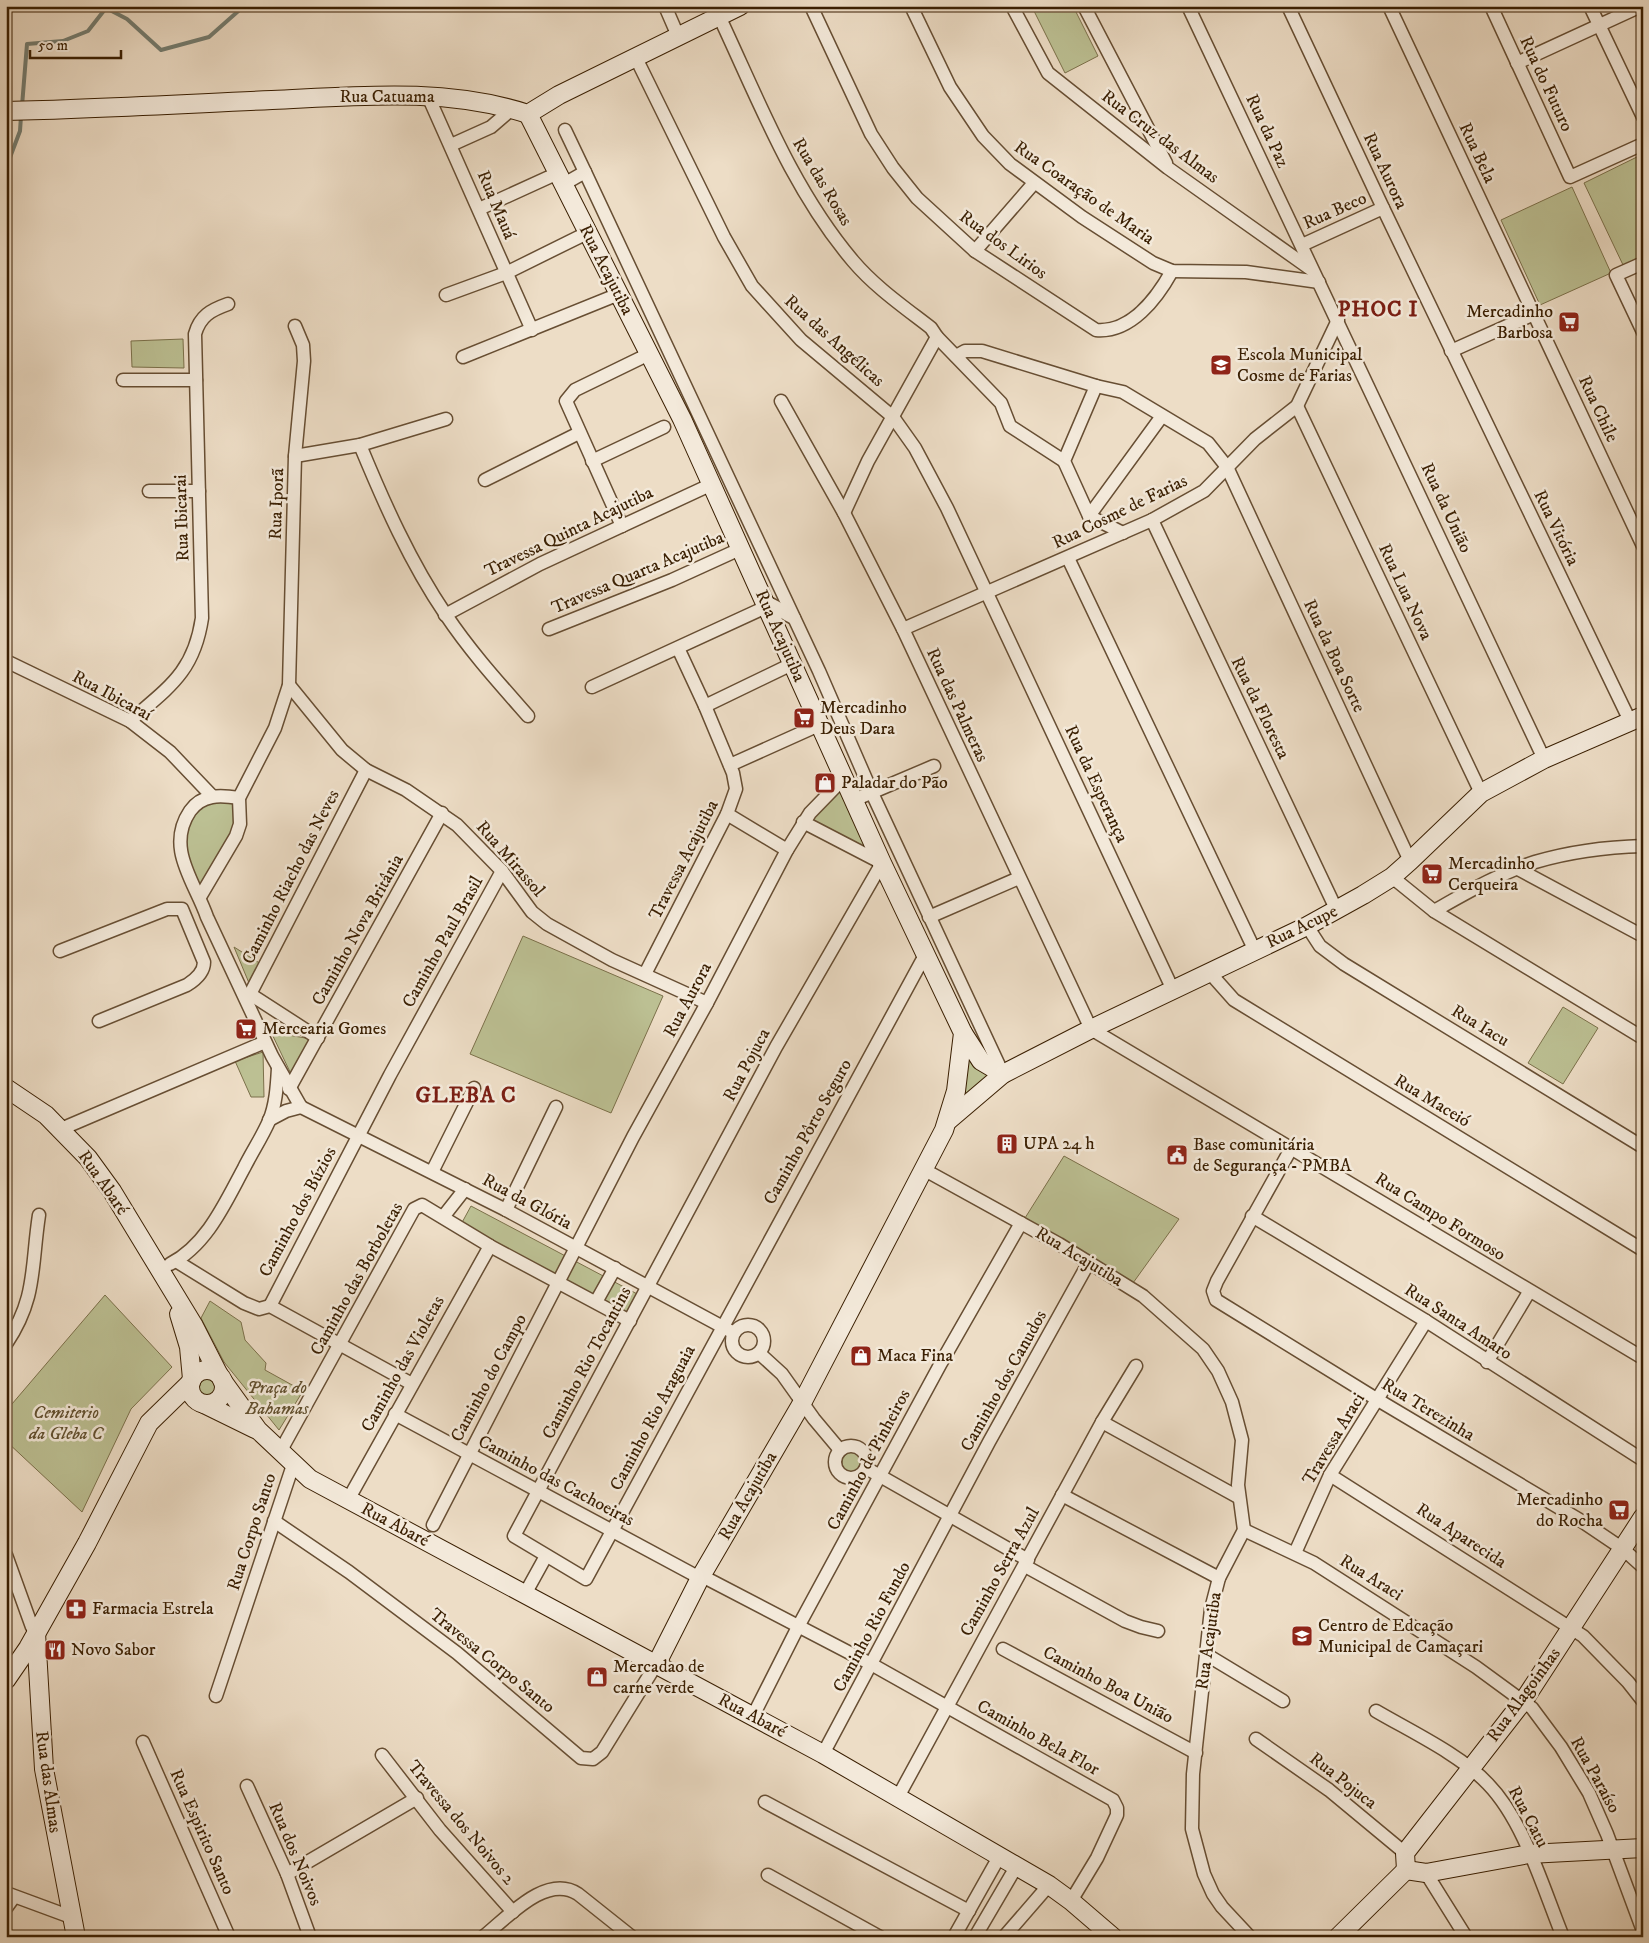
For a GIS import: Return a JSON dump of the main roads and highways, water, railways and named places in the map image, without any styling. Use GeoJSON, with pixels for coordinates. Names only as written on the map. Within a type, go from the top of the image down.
{"type":"FeatureCollection","features":[{"type":"Feature","properties":{"kind":"waterway"},"geometry":{"type":"LineString","coordinates":[[22,106],[27,44],[63,41],[88,31],[106,8],[127,19],[161,50],[209,37],[244,6]]}},
{"type":"Feature","properties":{"kind":"waterway"},"geometry":{"type":"LineString","coordinates":[[6,168],[20,131],[21,116]]}},
{"type":"Feature","properties":{"kind":"place","name":"Mercadinho Barbosa"},"geometry":{"type":"Point","coordinates":[1569,322]}},
{"type":"Feature","properties":{"kind":"place","name":"Escola Municipal Cosme de Farias"},"geometry":{"type":"Point","coordinates":[1221,365]}},
{"type":"Feature","properties":{"kind":"place","name":"Mercadinho Deus Dara"},"geometry":{"type":"Point","coordinates":[804,718]}},
{"type":"Feature","properties":{"kind":"place","name":"Paladar do Pão"},"geometry":{"type":"Point","coordinates":[825,783]}},
{"type":"Feature","properties":{"kind":"place","name":"Mercadinho Cerqueira"},"geometry":{"type":"Point","coordinates":[1432,874]}},
{"type":"Feature","properties":{"kind":"place","name":"Mercearia Gomes"},"geometry":{"type":"Point","coordinates":[246,1029]}},
{"type":"Feature","properties":{"kind":"place","name":"UPA 24 h"},"geometry":{"type":"Point","coordinates":[1007,1144]}},
{"type":"Feature","properties":{"kind":"place","name":"Base comunitária de Segurança - PMBA"},"geometry":{"type":"Point","coordinates":[1177,1155]}},
{"type":"Feature","properties":{"kind":"place","name":"Maca Fina"},"geometry":{"type":"Point","coordinates":[861,1356]}},
{"type":"Feature","properties":{"kind":"place","name":"Mercadinho do Rocha"},"geometry":{"type":"Point","coordinates":[1619,1510]}},
{"type":"Feature","properties":{"kind":"place","name":"Farmacia Estrela"},"geometry":{"type":"Point","coordinates":[76,1609]}},
{"type":"Feature","properties":{"kind":"place","name":"Centro de Edcação Municipal de Camaçari"},"geometry":{"type":"Point","coordinates":[1302,1636]}},
{"type":"Feature","properties":{"kind":"place","name":"Novo Sabor"},"geometry":{"type":"Point","coordinates":[55,1650]}},
{"type":"Feature","properties":{"kind":"place","name":"Mercadao de carne verde"},"geometry":{"type":"Point","coordinates":[597,1677]}},
{"type":"Feature","properties":{"kind":"district","name":"PHOC I"},"geometry":{"type":"Point","coordinates":[1378,309]}},
{"type":"Feature","properties":{"kind":"district","name":"GLEBA C"},"geometry":{"type":"Point","coordinates":[466,1095]}},
{"type":"Feature","properties":{"kind":"park label","name":"Praça do Bahamas"},"geometry":{"type":"Point","coordinates":[277,1398]}},
{"type":"Feature","properties":{"kind":"park label","name":"Cemiterio da Gleba C"},"geometry":{"type":"Point","coordinates":[66,1424]}}]}
